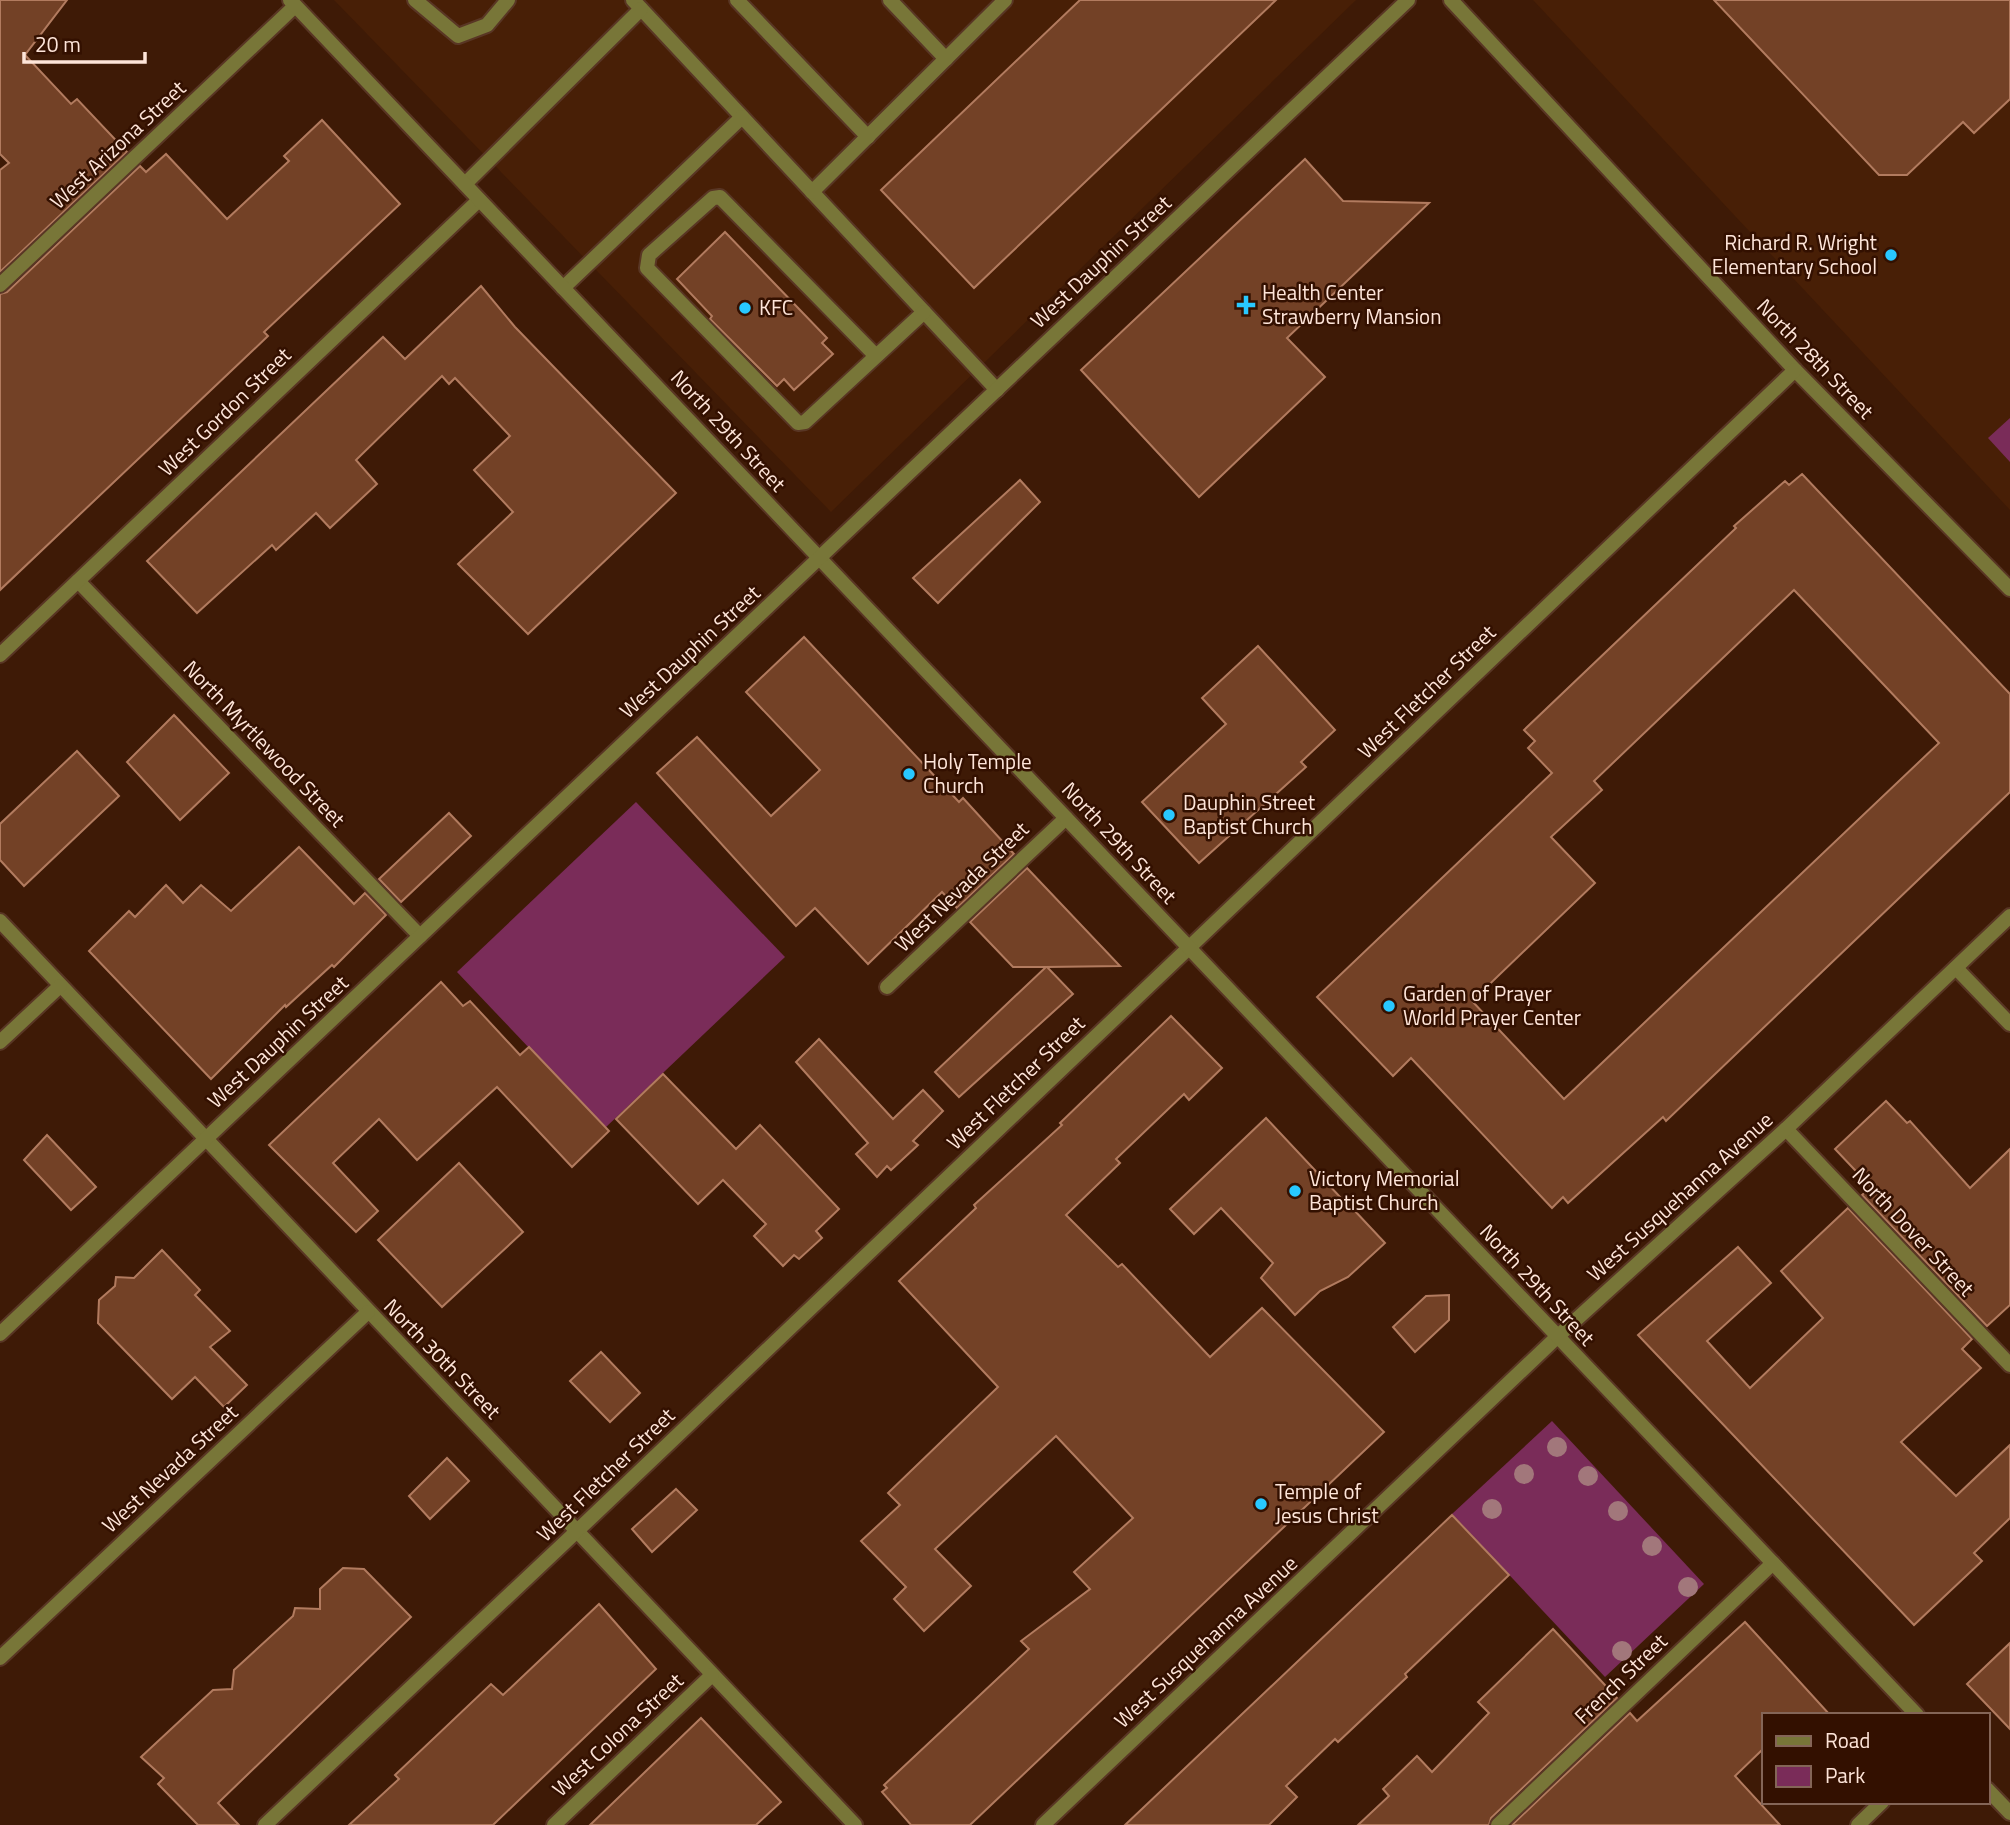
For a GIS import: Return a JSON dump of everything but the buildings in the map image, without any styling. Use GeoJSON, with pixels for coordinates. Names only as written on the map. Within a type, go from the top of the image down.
{"type":"FeatureCollection","features":[{"type":"Feature","properties":{"kind":"street"},"geometry":{"type":"LineString","coordinates":[[415,0],[458,36],[487,25],[508,0]]}},
{"type":"Feature","properties":{"kind":"street"},"geometry":{"type":"LineString","coordinates":[[737,0],[868,136]]}},
{"type":"Feature","properties":{"kind":"street"},"geometry":{"type":"LineString","coordinates":[[890,0],[946,59]]}},
{"type":"Feature","properties":{"kind":"street"},"geometry":{"type":"LineString","coordinates":[[812,192],[1005,0]]}},
{"type":"Feature","properties":{"kind":"street","name":"West Dauphin Street"},"geometry":{"type":"LineString","coordinates":[[0,1334],[1408,0]]}},
{"type":"Feature","properties":{"kind":"street","name":"North 28th Street"},"geometry":{"type":"LineString","coordinates":[[1451,0],[1795,370],[2010,589]]}},
{"type":"Feature","properties":{"kind":"street","name":"North 29th Street"},"geometry":{"type":"LineString","coordinates":[[293,3],[1915,1713]]}},
{"type":"Feature","properties":{"kind":"street","name":"West Arizona Street"},"geometry":{"type":"LineString","coordinates":[[0,285],[293,3]]}},
{"type":"Feature","properties":{"kind":"street"},"geometry":{"type":"LineString","coordinates":[[465,184],[637,4],[997,390]]}},
{"type":"Feature","properties":{"kind":"street"},"geometry":{"type":"LineString","coordinates":[[563,288],[742,117]]}},
{"type":"Feature","properties":{"kind":"street"},"geometry":{"type":"LineString","coordinates":[[876,356],[725,199],[713,198],[649,255],[647,268],[798,423],[804,422],[876,356],[924,312]]}},
{"type":"Feature","properties":{"kind":"street","name":"West Gordon Street"},"geometry":{"type":"LineString","coordinates":[[0,655],[480,200]]}},
{"type":"Feature","properties":{"kind":"street","name":"West Fletcher Street"},"geometry":{"type":"LineString","coordinates":[[265,1825],[1795,370]]}},
{"type":"Feature","properties":{"kind":"street","name":"North Myrtlewood Street"},"geometry":{"type":"LineString","coordinates":[[78,581],[421,936]]}},
{"type":"Feature","properties":{"kind":"street","name":"West Nevada Street"},"geometry":{"type":"LineString","coordinates":[[887,987],[1066,818]]}},
{"type":"Feature","properties":{"kind":"street","name":"West Susquehanna Avenue"},"geometry":{"type":"LineString","coordinates":[[1044,1825],[1558,1337],[1786,1129],[2010,916]]}},
{"type":"Feature","properties":{"kind":"street","name":"North 30th Street"},"geometry":{"type":"LineString","coordinates":[[0,921],[855,1825]]}},
{"type":"Feature","properties":{"kind":"street"},"geometry":{"type":"LineString","coordinates":[[1956,968],[2010,1024]]}},
{"type":"Feature","properties":{"kind":"street"},"geometry":{"type":"LineString","coordinates":[[0,1042],[60,986]]}},
{"type":"Feature","properties":{"kind":"street","name":"North Dover Street"},"geometry":{"type":"LineString","coordinates":[[1786,1129],[2010,1365]]}},
{"type":"Feature","properties":{"kind":"street","name":"West Nevada Street"},"geometry":{"type":"LineString","coordinates":[[0,1658],[368,1312]]}},
{"type":"Feature","properties":{"kind":"street","name":"French Street"},"geometry":{"type":"LineString","coordinates":[[1498,1825],[1773,1563]]}},
{"type":"Feature","properties":{"kind":"street","name":"West Colona Street"},"geometry":{"type":"LineString","coordinates":[[554,1825],[712,1675]]}},
{"type":"Feature","properties":{"kind":"street"},"geometry":{"type":"LineString","coordinates":[[1989,1791],[2010,1813]]}},
{"type":"Feature","properties":{"kind":"street"},"geometry":{"type":"LineString","coordinates":[[1858,1825],[1880,1804]]}},
{"type":"Feature","properties":{"kind":"shaded area"},"geometry":{"type":"Polygon","coordinates":[[[334,0],[1356,0],[831,512],[334,0]]]}},
{"type":"Feature","properties":{"kind":"shaded area","name":"Richard R. Wright Elementary School"},"geometry":{"type":"Polygon","coordinates":[[[1533,0],[2010,0],[2010,510],[1533,0]]]}},
{"type":"Feature","properties":{"kind":"green space"},"geometry":{"type":"Polygon","coordinates":[[[2010,418],[2010,462],[1988,438],[2010,418]]]}},
{"type":"Feature","properties":{"kind":"green space"},"geometry":{"type":"Polygon","coordinates":[[[636,802],[785,957],[605,1128],[457,972],[636,802]]]}},
{"type":"Feature","properties":{"kind":"green space"},"geometry":{"type":"Polygon","coordinates":[[[1552,1421],[1704,1584],[1605,1677],[1452,1514],[1552,1421]]]}},
{"type":"Feature","properties":{"kind":"place","name":"Richard R. Wright Elementary School"},"geometry":{"type":"Point","coordinates":[1891,255]}},
{"type":"Feature","properties":{"kind":"place","name":"Health Center Strawberry Mansion"},"geometry":{"type":"Point","coordinates":[1246,305]}},
{"type":"Feature","properties":{"kind":"place","name":"KFC"},"geometry":{"type":"Point","coordinates":[745,308]}},
{"type":"Feature","properties":{"kind":"place","name":"Holy Temple Church"},"geometry":{"type":"Point","coordinates":[909,774]}},
{"type":"Feature","properties":{"kind":"place","name":"Dauphin Street Baptist Church"},"geometry":{"type":"Point","coordinates":[1169,815]}},
{"type":"Feature","properties":{"kind":"place","name":"Garden of Prayer World Prayer Center"},"geometry":{"type":"Point","coordinates":[1389,1006]}},
{"type":"Feature","properties":{"kind":"place","name":"Victory Memorial Baptist Church"},"geometry":{"type":"Point","coordinates":[1295,1191]}},
{"type":"Feature","properties":{"kind":"place","name":"Temple of Jesus Christ"},"geometry":{"type":"Point","coordinates":[1261,1504]}}]}
